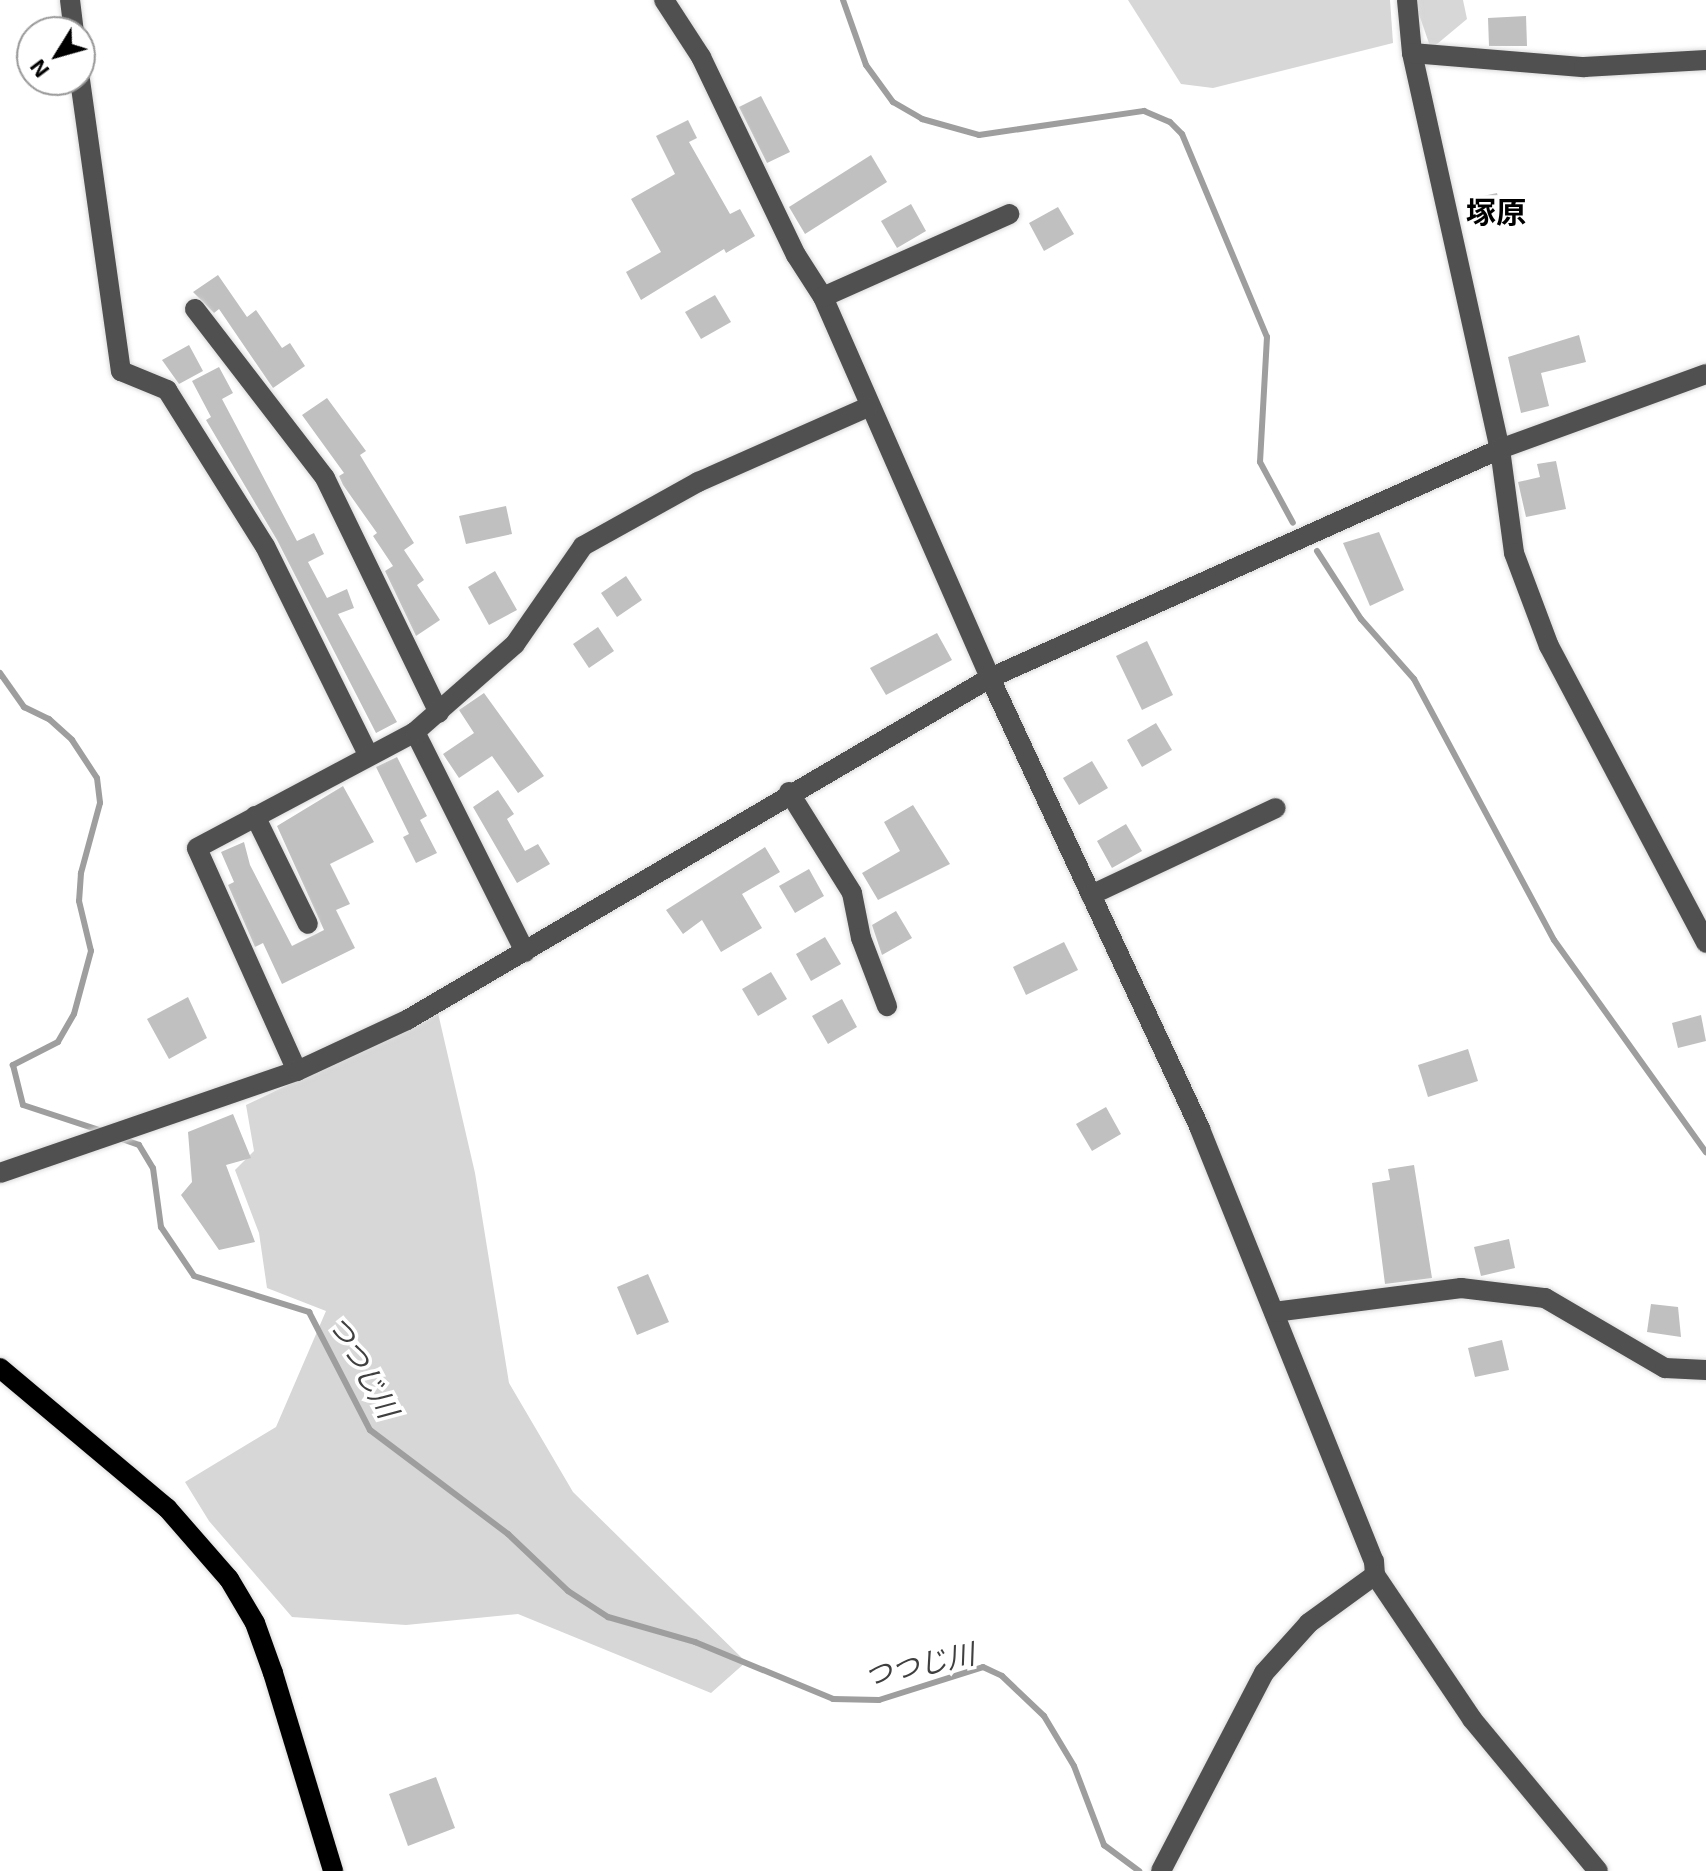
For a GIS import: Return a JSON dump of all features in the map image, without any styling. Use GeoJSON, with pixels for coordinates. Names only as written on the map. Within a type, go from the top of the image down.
{"type":"FeatureCollection","features":[{"type":"Feature","properties":{"kind":"main road"},"geometry":{"type":"LineString","coordinates":[[0,1368],[167,1508],[229,1579],[255,1623],[273,1673],[333,1871]]}},
{"type":"Feature","properties":{"kind":"street"},"geometry":{"type":"LineString","coordinates":[[664,0],[701,57],[796,255],[823,297],[868,407],[990,678],[1200,1129],[1367,1543],[1375,1575],[1472,1719],[1598,1871]]}},
{"type":"Feature","properties":{"kind":"street"},"geometry":{"type":"LineString","coordinates":[[1407,0],[1412,53],[1500,449],[1514,553],[1549,646],[1706,943]]}},
{"type":"Feature","properties":{"kind":"street"},"geometry":{"type":"LineString","coordinates":[[1412,53],[1584,67],[1706,60]]}},
{"type":"Feature","properties":{"kind":"street"},"geometry":{"type":"LineString","coordinates":[[82,96],[121,371],[167,390],[265,546],[369,756]]}},
{"type":"Feature","properties":{"kind":"street"},"geometry":{"type":"LineString","coordinates":[[823,297],[1009,214]]}},
{"type":"Feature","properties":{"kind":"street"},"geometry":{"type":"LineString","coordinates":[[195,309],[325,478],[439,713]]}},
{"type":"Feature","properties":{"kind":"street"},"geometry":{"type":"LineString","coordinates":[[0,1173],[297,1071],[407,1020],[789,792],[990,678],[1500,449],[1706,374]]}},
{"type":"Feature","properties":{"kind":"street"},"geometry":{"type":"LineString","coordinates":[[297,1071],[197,848],[415,732],[515,644],[583,546],[698,482],[868,407]]}},
{"type":"Feature","properties":{"kind":"street"},"geometry":{"type":"LineString","coordinates":[[415,732],[525,952]]}},
{"type":"Feature","properties":{"kind":"street"},"geometry":{"type":"LineString","coordinates":[[789,792],[852,893],[861,938],[887,1006]]}},
{"type":"Feature","properties":{"kind":"street"},"geometry":{"type":"LineString","coordinates":[[1091,895],[1276,808]]}},
{"type":"Feature","properties":{"kind":"street"},"geometry":{"type":"LineString","coordinates":[[255,816],[308,924]]}},
{"type":"Feature","properties":{"kind":"street"},"geometry":{"type":"LineString","coordinates":[[1274,1312],[1461,1288],[1545,1298],[1665,1368],[1706,1370]]}},
{"type":"Feature","properties":{"kind":"street"},"geometry":{"type":"LineString","coordinates":[[1161,1871],[1264,1673],[1309,1623],[1375,1575]]}},
{"type":"Feature","properties":{"kind":"shaded area"},"geometry":{"type":"Polygon","coordinates":[[[1128,0],[1390,0],[1393,43],[1213,88],[1181,84],[1128,0]]]}},
{"type":"Feature","properties":{"kind":"shaded area"},"geometry":{"type":"Polygon","coordinates":[[[1414,0],[1463,0],[1467,19],[1431,49],[1414,0]]]}},
{"type":"Feature","properties":{"kind":"shaded area"},"geometry":{"type":"Polygon","coordinates":[[[438,1013],[475,1173],[509,1383],[573,1492],[746,1662],[711,1693],[518,1614],[406,1625],[292,1617],[209,1521],[185,1482],[276,1427],[326,1311],[267,1288],[259,1233],[235,1170],[254,1151],[246,1105],[438,1013]]]}},
{"type":"Feature","properties":{"kind":"building"},"geometry":{"type":"Polygon","coordinates":[[[1526,16],[1527,46],[1489,46],[1488,18],[1526,16]]]}},
{"type":"Feature","properties":{"kind":"building"},"geometry":{"type":"Polygon","coordinates":[[[761,96],[790,152],[767,163],[739,107],[761,96]]]}},
{"type":"Feature","properties":{"kind":"building"},"geometry":{"type":"Polygon","coordinates":[[[688,120],[697,138],[689,142],[730,214],[740,209],[755,236],[726,253],[724,249],[641,300],[626,272],[661,252],[631,199],[675,174],[656,136],[688,120]]]}},
{"type":"Feature","properties":{"kind":"building"},"geometry":{"type":"Polygon","coordinates":[[[871,155],[887,182],[805,234],[789,207],[871,155]]]}},
{"type":"Feature","properties":{"kind":"building"},"geometry":{"type":"Polygon","coordinates":[[[1497,193],[1504,220],[1476,227],[1469,199],[1497,193]]]}},
{"type":"Feature","properties":{"kind":"building"},"geometry":{"type":"Polygon","coordinates":[[[911,204],[926,231],[897,248],[881,221],[911,204]]]}},
{"type":"Feature","properties":{"kind":"building"},"geometry":{"type":"Polygon","coordinates":[[[1058,207],[1074,234],[1044,251],[1029,223],[1058,207]]]}},
{"type":"Feature","properties":{"kind":"building"},"geometry":{"type":"Polygon","coordinates":[[[218,275],[247,317],[256,310],[282,348],[290,343],[305,366],[273,388],[219,309],[214,313],[193,292],[218,275]]]}},
{"type":"Feature","properties":{"kind":"building"},"geometry":{"type":"Polygon","coordinates":[[[715,295],[731,322],[701,339],[685,312],[715,295]]]}},
{"type":"Feature","properties":{"kind":"building"},"geometry":{"type":"Polygon","coordinates":[[[1579,335],[1586,362],[1541,373],[1549,406],[1521,413],[1508,357],[1579,335]]]}},
{"type":"Feature","properties":{"kind":"building"},"geometry":{"type":"Polygon","coordinates":[[[189,345],[203,371],[179,384],[162,360],[189,345]]]}},
{"type":"Feature","properties":{"kind":"building"},"geometry":{"type":"Polygon","coordinates":[[[219,367],[233,393],[222,399],[297,541],[314,533],[324,554],[308,562],[327,598],[347,589],[354,608],[338,614],[397,722],[376,733],[277,540],[206,420],[211,417],[192,381],[219,367]]]}},
{"type":"Feature","properties":{"kind":"building"},"geometry":{"type":"Polygon","coordinates":[[[327,398],[366,451],[360,455],[414,543],[404,550],[424,580],[417,585],[440,620],[416,636],[385,571],[393,566],[373,536],[377,533],[343,485],[339,476],[344,473],[302,415],[327,398]]]}},
{"type":"Feature","properties":{"kind":"building"},"geometry":{"type":"Polygon","coordinates":[[[1556,461],[1566,509],[1526,517],[1518,482],[1540,477],[1537,464],[1556,461]]]}},
{"type":"Feature","properties":{"kind":"building"},"geometry":{"type":"Polygon","coordinates":[[[506,506],[512,534],[466,544],[459,516],[506,506]]]}},
{"type":"Feature","properties":{"kind":"building"},"geometry":{"type":"Polygon","coordinates":[[[1379,532],[1404,590],[1370,606],[1343,543],[1379,532]]]}},
{"type":"Feature","properties":{"kind":"building"},"geometry":{"type":"Polygon","coordinates":[[[495,571],[517,610],[489,625],[468,587],[495,571]]]}},
{"type":"Feature","properties":{"kind":"building"},"geometry":{"type":"Polygon","coordinates":[[[626,576],[642,600],[617,617],[601,593],[626,576]]]}},
{"type":"Feature","properties":{"kind":"building"},"geometry":{"type":"Polygon","coordinates":[[[598,627],[614,651],[589,668],[573,644],[598,627]]]}},
{"type":"Feature","properties":{"kind":"building"},"geometry":{"type":"Polygon","coordinates":[[[937,633],[952,660],[886,695],[870,668],[937,633]]]}},
{"type":"Feature","properties":{"kind":"building"},"geometry":{"type":"Polygon","coordinates":[[[1147,641],[1173,695],[1142,710],[1116,656],[1147,641]]]}},
{"type":"Feature","properties":{"kind":"building"},"geometry":{"type":"Polygon","coordinates":[[[484,693],[544,776],[518,793],[492,756],[459,778],[443,754],[474,733],[459,710],[484,693]]]}},
{"type":"Feature","properties":{"kind":"building"},"geometry":{"type":"Polygon","coordinates":[[[1156,723],[1172,750],[1142,767],[1127,740],[1156,723]]]}},
{"type":"Feature","properties":{"kind":"building"},"geometry":{"type":"Polygon","coordinates":[[[397,757],[427,816],[420,820],[437,853],[416,863],[403,837],[409,834],[376,767],[397,757]]]}},
{"type":"Feature","properties":{"kind":"building"},"geometry":{"type":"Polygon","coordinates":[[[1092,761],[1108,788],[1079,805],[1063,778],[1092,761]]]}},
{"type":"Feature","properties":{"kind":"building"},"geometry":{"type":"Polygon","coordinates":[[[343,786],[374,842],[330,864],[350,904],[336,910],[355,948],[282,984],[263,943],[255,947],[228,885],[234,882],[221,852],[244,842],[250,865],[292,946],[324,930],[277,826],[343,786]]]}},
{"type":"Feature","properties":{"kind":"building"},"geometry":{"type":"Polygon","coordinates":[[[498,790],[514,814],[507,819],[525,851],[538,844],[550,864],[517,883],[473,807],[498,790]]]}},
{"type":"Feature","properties":{"kind":"building"},"geometry":{"type":"Polygon","coordinates":[[[913,805],[950,864],[878,900],[862,873],[900,851],[884,822],[913,805]]]}},
{"type":"Feature","properties":{"kind":"building"},"geometry":{"type":"Polygon","coordinates":[[[1126,824],[1142,851],[1112,868],[1097,841],[1126,824]]]}},
{"type":"Feature","properties":{"kind":"building"},"geometry":{"type":"Polygon","coordinates":[[[765,847],[780,872],[742,894],[762,928],[721,952],[702,920],[683,934],[666,910],[765,847]]]}},
{"type":"Feature","properties":{"kind":"building"},"geometry":{"type":"Polygon","coordinates":[[[809,869],[824,896],[795,913],[779,886],[809,869]]]}},
{"type":"Feature","properties":{"kind":"building"},"geometry":{"type":"Polygon","coordinates":[[[896,911],[912,938],[882,955],[872,925],[896,911]]]}},
{"type":"Feature","properties":{"kind":"building"},"geometry":{"type":"Polygon","coordinates":[[[825,937],[841,964],[811,981],[796,954],[825,937]]]}},
{"type":"Feature","properties":{"kind":"building"},"geometry":{"type":"Polygon","coordinates":[[[1064,942],[1078,970],[1026,995],[1013,967],[1064,942]]]}},
{"type":"Feature","properties":{"kind":"building"},"geometry":{"type":"Polygon","coordinates":[[[771,972],[787,999],[758,1016],[742,989],[771,972]]]}},
{"type":"Feature","properties":{"kind":"building"},"geometry":{"type":"Polygon","coordinates":[[[188,997],[207,1038],[169,1059],[147,1019],[188,997]]]}},
{"type":"Feature","properties":{"kind":"building"},"geometry":{"type":"Polygon","coordinates":[[[842,999],[857,1027],[828,1044],[812,1016],[842,999]]]}},
{"type":"Feature","properties":{"kind":"building"},"geometry":{"type":"Polygon","coordinates":[[[1701,1015],[1706,1041],[1678,1048],[1672,1023],[1701,1015]]]}},
{"type":"Feature","properties":{"kind":"building"},"geometry":{"type":"Polygon","coordinates":[[[1468,1049],[1478,1081],[1428,1097],[1418,1065],[1468,1049]]]}},
{"type":"Feature","properties":{"kind":"building"},"geometry":{"type":"Polygon","coordinates":[[[1106,1107],[1121,1134],[1092,1151],[1076,1124],[1106,1107]]]}},
{"type":"Feature","properties":{"kind":"building"},"geometry":{"type":"Polygon","coordinates":[[[233,1114],[251,1158],[226,1165],[255,1242],[219,1250],[181,1195],[192,1182],[188,1132],[233,1114]]]}},
{"type":"Feature","properties":{"kind":"building"},"geometry":{"type":"Polygon","coordinates":[[[1414,1165],[1432,1278],[1385,1284],[1372,1183],[1390,1180],[1388,1169],[1414,1165]]]}},
{"type":"Feature","properties":{"kind":"building"},"geometry":{"type":"Polygon","coordinates":[[[1509,1239],[1515,1268],[1481,1276],[1474,1247],[1509,1239]]]}},
{"type":"Feature","properties":{"kind":"building"},"geometry":{"type":"Polygon","coordinates":[[[648,1274],[669,1322],[637,1335],[617,1287],[648,1274]]]}},
{"type":"Feature","properties":{"kind":"building"},"geometry":{"type":"Polygon","coordinates":[[[1651,1304],[1678,1307],[1681,1337],[1647,1332],[1651,1304]]]}},
{"type":"Feature","properties":{"kind":"building"},"geometry":{"type":"Polygon","coordinates":[[[1502,1340],[1509,1370],[1475,1377],[1468,1348],[1502,1340]]]}},
{"type":"Feature","properties":{"kind":"building"},"geometry":{"type":"Polygon","coordinates":[[[436,1777],[455,1828],[408,1846],[389,1794],[436,1777]]]}},
{"type":"Feature","properties":{"kind":"waterway"},"geometry":{"type":"LineString","coordinates":[[843,0],[866,65],[893,102],[922,119],[979,135],[1144,111],[1170,122],[1182,134],[1267,337],[1260,462],[1293,523]]}},
{"type":"Feature","properties":{"kind":"waterway"},"geometry":{"type":"LineString","coordinates":[[1317,551],[1361,619],[1414,679],[1554,940],[1706,1152]]}},
{"type":"Feature","properties":{"kind":"waterway","name":"つつじ川"},"geometry":{"type":"LineString","coordinates":[[0,673],[24,707],[49,719],[72,740],[97,778],[100,803],[81,873],[79,901],[91,951],[74,1014],[58,1042],[13,1065],[23,1105],[105,1132]]}},
{"type":"Feature","properties":{"kind":"waterway","name":"つつじ川"},"geometry":{"type":"LineString","coordinates":[[119,1138],[139,1145],[153,1168],[161,1227],[194,1276],[309,1312],[370,1430],[508,1534],[568,1591],[608,1617],[695,1642],[833,1699],[879,1700],[983,1667],[1002,1676],[1044,1716],[1074,1766],[1104,1845],[1139,1871]]}},
{"type":"Feature","properties":{"kind":"district","name":"塚原"},"geometry":{"type":"Point","coordinates":[1496,211]}}]}
